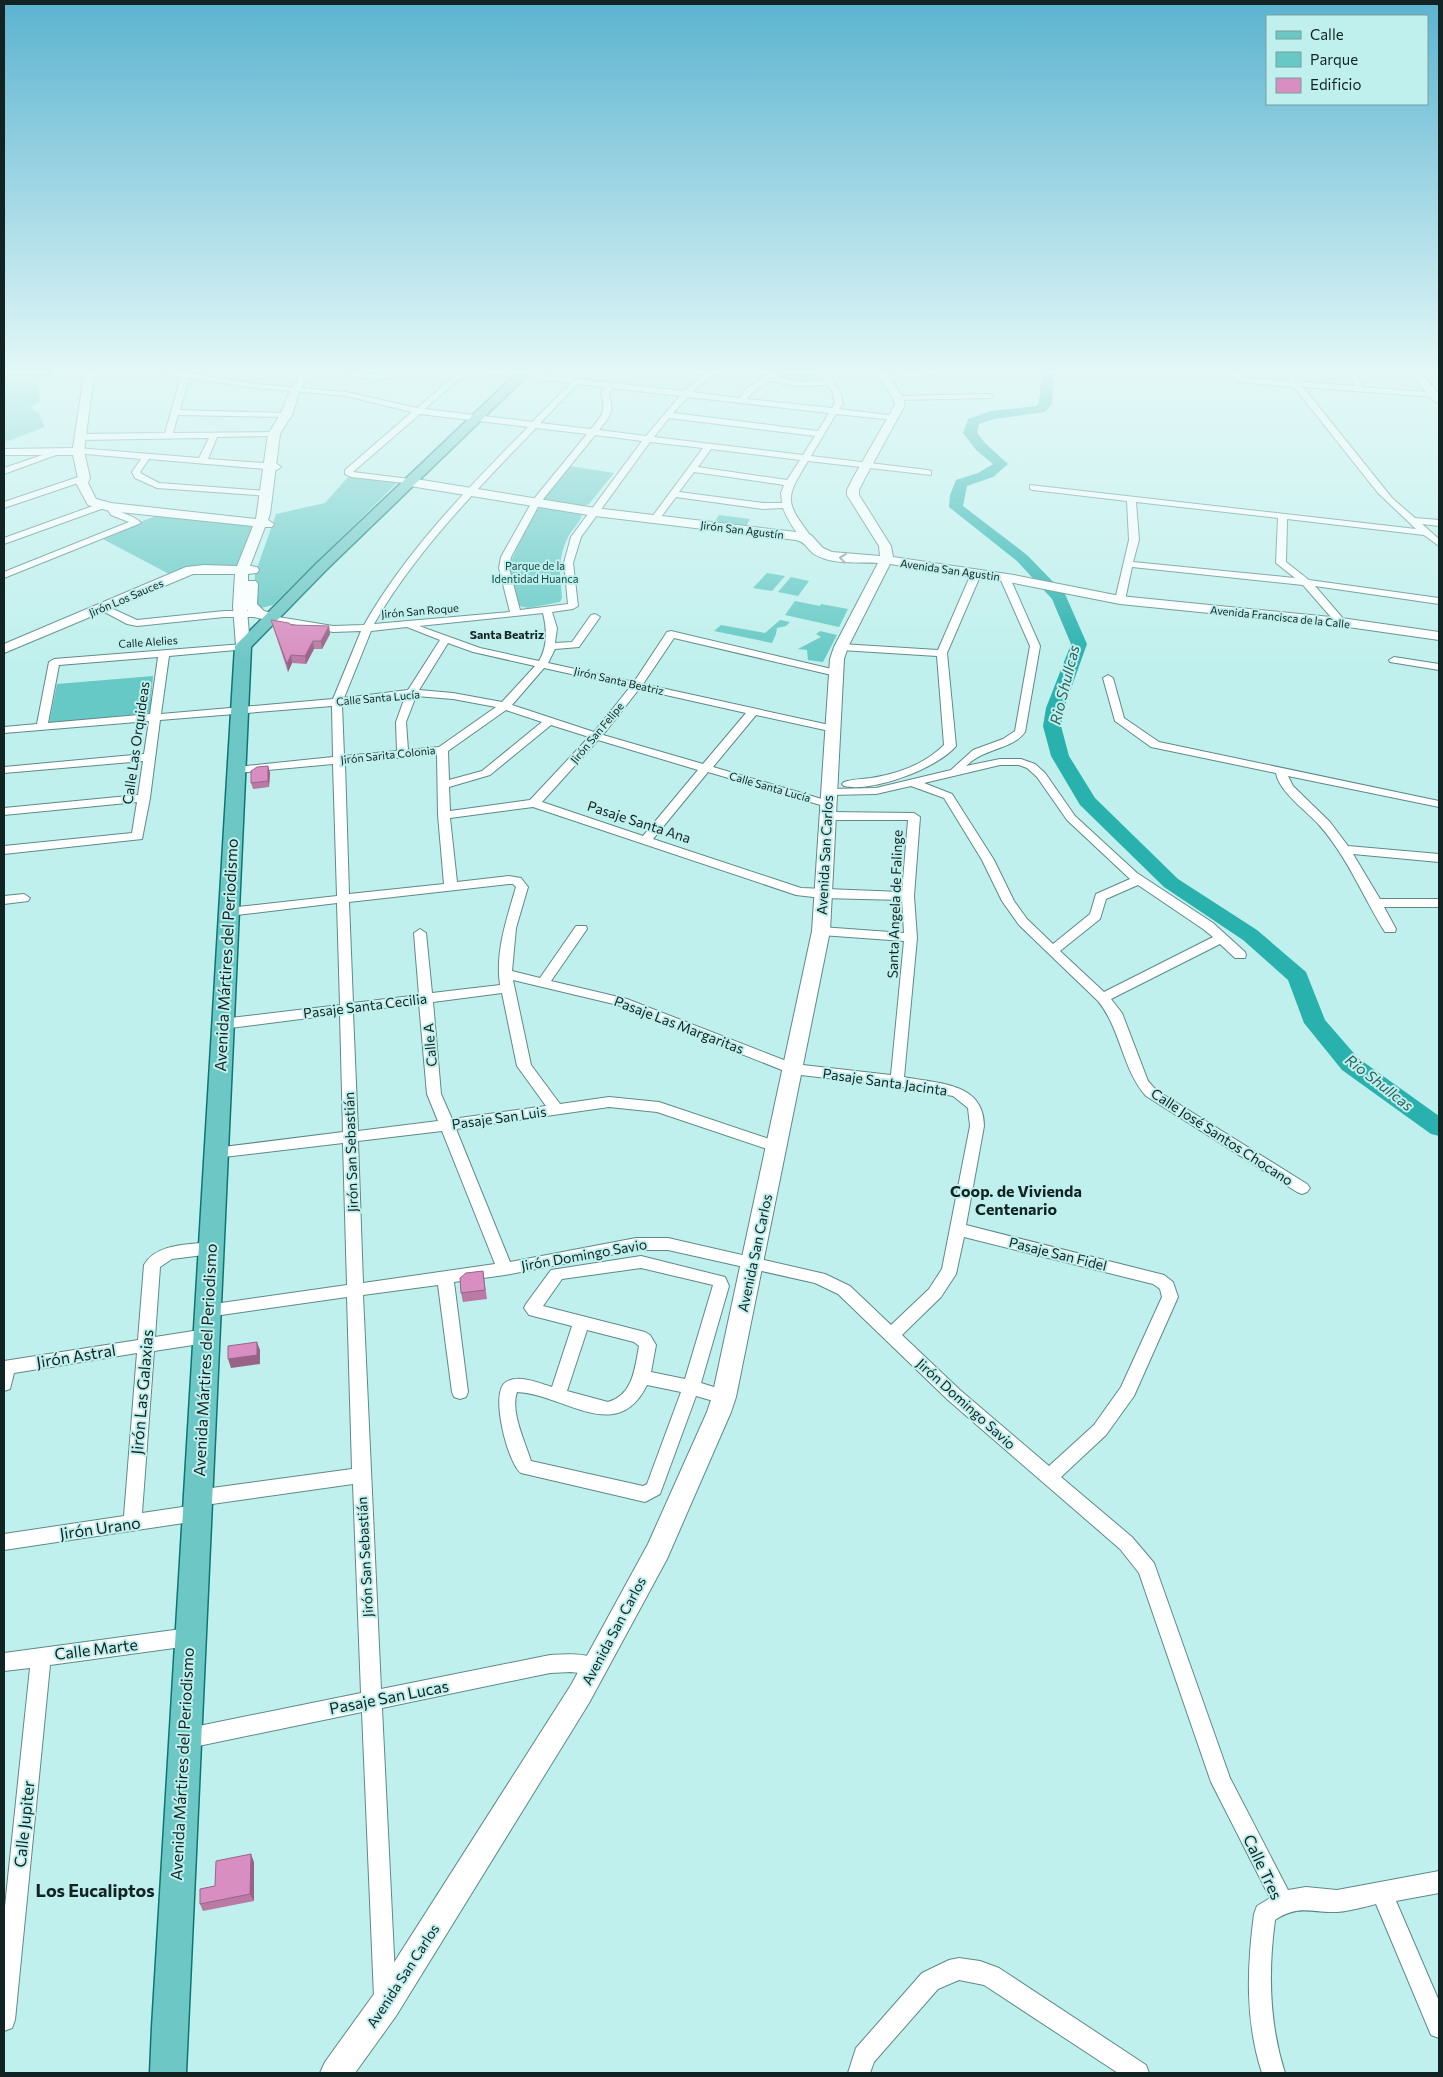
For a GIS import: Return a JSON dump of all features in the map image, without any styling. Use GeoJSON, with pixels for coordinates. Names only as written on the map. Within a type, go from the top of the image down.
{"type":"FeatureCollection","features":[{"type":"Feature","properties":{"kind":"main road"},"geometry":{"type":"LineString","coordinates":[[243,647],[265,615],[424,469]]}},
{"type":"Feature","properties":{"kind":"main road"},"geometry":{"type":"LineString","coordinates":[[865,469],[853,490],[853,495],[885,546],[886,560]]}},
{"type":"Feature","properties":{"kind":"main road","name":"Jirón San Agustín"},"geometry":{"type":"LineString","coordinates":[[410,482],[595,512],[807,538]]}},
{"type":"Feature","properties":{"kind":"main road"},"geometry":{"type":"LineString","coordinates":[[106,506],[264,524]]}},
{"type":"Feature","properties":{"kind":"main road","name":"Avenida San Carlos"},"geometry":{"type":"LineString","coordinates":[[336,2073],[385,2005],[580,1694],[658,1551],[724,1397],[821,931],[836,673],[841,647],[886,560]]}},
{"type":"Feature","properties":{"kind":"main road","name":"Avenida Francisca de la Calle"},"geometry":{"type":"LineString","coordinates":[[1120,600],[1341,622],[1439,636]]}},
{"type":"Feature","properties":{"kind":"main road","name":"Avenida Mártires del Periodismo"},"geometry":{"type":"LineString","coordinates":[[168,2073],[183,1739],[243,647]]}},
{"type":"Feature","properties":{"kind":"street"},"geometry":{"type":"LineString","coordinates":[[4,575],[136,523],[114,513],[106,506],[92,502],[82,483],[84,478],[82,469]]}},
{"type":"Feature","properties":{"kind":"street"},"geometry":{"type":"LineString","coordinates":[[138,469],[136,472],[138,476],[157,485],[266,494]]}},
{"type":"Feature","properties":{"kind":"street"},"geometry":{"type":"LineString","coordinates":[[265,615],[250,605],[247,570],[264,524],[266,494],[273,469]]}},
{"type":"Feature","properties":{"kind":"street"},"geometry":{"type":"LineString","coordinates":[[264,524],[272,515],[274,469]]}},
{"type":"Feature","properties":{"kind":"street"},"geometry":{"type":"LineString","coordinates":[[353,469],[348,473],[410,482]]}},
{"type":"Feature","properties":{"kind":"street","name":"Jirón San Sebastián"},"geometry":{"type":"LineString","coordinates":[[385,2005],[361,1475],[337,702],[367,628],[387,593],[470,491],[492,469]]}},
{"type":"Feature","properties":{"kind":"street"},"geometry":{"type":"LineString","coordinates":[[516,614],[504,568],[506,558],[536,502],[563,469]]}},
{"type":"Feature","properties":{"kind":"street"},"geometry":{"type":"LineString","coordinates":[[595,512],[626,469]]}},
{"type":"Feature","properties":{"kind":"street"},"geometry":{"type":"LineString","coordinates":[[655,519],[692,469],[790,483]]}},
{"type":"Feature","properties":{"kind":"street"},"geometry":{"type":"LineString","coordinates":[[799,469],[785,494],[786,506],[807,538]]}},
{"type":"Feature","properties":{"kind":"street"},"geometry":{"type":"LineString","coordinates":[[893,469],[928,473]]}},
{"type":"Feature","properties":{"kind":"street"},"geometry":{"type":"LineString","coordinates":[[1362,469],[1374,484],[1412,521],[1439,543]]}},
{"type":"Feature","properties":{"kind":"street"},"geometry":{"type":"LineString","coordinates":[[4,505],[84,478]]}},
{"type":"Feature","properties":{"kind":"street"},"geometry":{"type":"LineString","coordinates":[[1032,487],[1283,518],[1427,533]]}},
{"type":"Feature","properties":{"kind":"street"},"geometry":{"type":"LineString","coordinates":[[674,494],[763,506],[786,506]]}},
{"type":"Feature","properties":{"kind":"street"},"geometry":{"type":"LineString","coordinates":[[1120,600],[1134,540],[1131,499]]}},
{"type":"Feature","properties":{"kind":"street"},"geometry":{"type":"LineString","coordinates":[[4,541],[106,506]]}},
{"type":"Feature","properties":{"kind":"street","name":"Jirón San Roque"},"geometry":{"type":"LineString","coordinates":[[102,608],[137,623],[240,614],[265,615],[332,629],[406,626],[572,606],[567,561],[569,550],[595,512]]}},
{"type":"Feature","properties":{"kind":"street"},"geometry":{"type":"LineString","coordinates":[[1283,518],[1281,563],[1306,582],[1341,622]]}},
{"type":"Feature","properties":{"kind":"street"},"geometry":{"type":"LineString","coordinates":[[1412,521],[1439,523]]}},
{"type":"Feature","properties":{"kind":"street","name":"Avenida San Agustin"},"geometry":{"type":"LineString","coordinates":[[807,538],[818,551],[830,556],[886,560],[1010,578],[1081,594],[1120,600]]}},
{"type":"Feature","properties":{"kind":"street"},"geometry":{"type":"LineString","coordinates":[[1128,564],[1306,582],[1439,601]]}},
{"type":"Feature","properties":{"kind":"street","name":"Jirón Los Sauces"},"geometry":{"type":"LineString","coordinates":[[4,649],[191,570],[247,570]]}},
{"type":"Feature","properties":{"kind":"street","name":"Avenida Mártires del Periodismo"},"geometry":{"type":"LineString","coordinates":[[243,647],[240,614],[247,570]]}},
{"type":"Feature","properties":{"kind":"street"},"geometry":{"type":"LineString","coordinates":[[828,799],[861,784],[915,770],[942,756],[950,746],[942,653],[976,574]]}},
{"type":"Feature","properties":{"kind":"street"},"geometry":{"type":"LineString","coordinates":[[948,796],[947,781],[964,762],[980,750],[1010,740],[1020,732],[1035,646],[1010,578]]}},
{"type":"Feature","properties":{"kind":"street","name":"Jirón Sarita Colonia"},"geometry":{"type":"LineString","coordinates":[[236,770],[442,750],[505,706],[542,664],[549,653],[552,628],[547,610]]}},
{"type":"Feature","properties":{"kind":"street"},"geometry":{"type":"LineString","coordinates":[[550,646],[574,645],[595,617]]}},
{"type":"Feature","properties":{"kind":"street","name":"Jirón Santa Beatriz"},"geometry":{"type":"LineString","coordinates":[[406,626],[477,650],[834,729]]}},
{"type":"Feature","properties":{"kind":"street"},"geometry":{"type":"LineString","coordinates":[[671,634],[836,673]]}},
{"type":"Feature","properties":{"kind":"street","name":"Jirón San Felipe"},"geometry":{"type":"LineString","coordinates":[[534,803],[596,736],[637,685],[671,634]]}},
{"type":"Feature","properties":{"kind":"street"},"geometry":{"type":"LineString","coordinates":[[403,754],[401,722],[412,693],[446,639]]}},
{"type":"Feature","properties":{"kind":"street","name":"Calle Alelies"},"geometry":{"type":"LineString","coordinates":[[42,726],[54,662],[243,647]]}},
{"type":"Feature","properties":{"kind":"street"},"geometry":{"type":"LineString","coordinates":[[841,647],[942,653]]}},
{"type":"Feature","properties":{"kind":"street","name":"Calle Las Orquideas"},"geometry":{"type":"LineString","coordinates":[[4,850],[138,836],[164,653]]}},
{"type":"Feature","properties":{"kind":"street"},"geometry":{"type":"LineString","coordinates":[[1394,660],[1439,667]]}},
{"type":"Feature","properties":{"kind":"street"},"geometry":{"type":"LineString","coordinates":[[1108,678],[1119,719],[1155,745],[1439,804]]}},
{"type":"Feature","properties":{"kind":"street","name":"Calle Santa Lucía"},"geometry":{"type":"LineString","coordinates":[[4,730],[239,708],[337,702],[412,693],[453,696],[505,706],[596,736],[706,768],[828,799]]}},
{"type":"Feature","properties":{"kind":"street"},"geometry":{"type":"LineString","coordinates":[[646,840],[753,711]]}},
{"type":"Feature","properties":{"kind":"street"},"geometry":{"type":"LineString","coordinates":[[443,785],[486,773],[549,721]]}},
{"type":"Feature","properties":{"kind":"street"},"geometry":{"type":"LineString","coordinates":[[442,750],[444,815],[451,887]]}},
{"type":"Feature","properties":{"kind":"street"},"geometry":{"type":"LineString","coordinates":[[4,770],[149,757]]}},
{"type":"Feature","properties":{"kind":"street"},"geometry":{"type":"LineString","coordinates":[[828,799],[913,783],[1000,762],[1021,762],[1031,766],[1041,776],[1071,818],[1138,880],[1208,926],[1240,955]]}},
{"type":"Feature","properties":{"kind":"street"},"geometry":{"type":"LineString","coordinates":[[1281,771],[1282,780],[1315,812],[1345,850],[1390,929]]}},
{"type":"Feature","properties":{"kind":"street"},"geometry":{"type":"LineString","coordinates":[[913,783],[948,796]]}},
{"type":"Feature","properties":{"kind":"street","name":"Calle José Santos Chocano"},"geometry":{"type":"LineString","coordinates":[[948,796],[988,860],[1008,900],[1023,922],[1103,998],[1115,1013],[1142,1083],[1151,1093],[1302,1188]]}},
{"type":"Feature","properties":{"kind":"street"},"geometry":{"type":"LineString","coordinates":[[4,811],[144,798]]}},
{"type":"Feature","properties":{"kind":"street","name":"Santa Angela de Falinge"},"geometry":{"type":"LineString","coordinates":[[828,799],[914,817],[908,896],[911,938],[897,1081]]}},
{"type":"Feature","properties":{"kind":"street","name":"Pasaje Santa Ana"},"geometry":{"type":"LineString","coordinates":[[444,815],[534,803],[800,892],[908,896]]}},
{"type":"Feature","properties":{"kind":"street"},"geometry":{"type":"LineString","coordinates":[[1345,850],[1439,858]]}},
{"type":"Feature","properties":{"kind":"street"},"geometry":{"type":"LineString","coordinates":[[228,912],[511,879],[520,883],[521,893],[510,928],[505,974],[507,988],[524,1066],[557,1110]]}},
{"type":"Feature","properties":{"kind":"street"},"geometry":{"type":"LineString","coordinates":[[1052,951],[1096,916],[1100,897],[1138,880]]}},
{"type":"Feature","properties":{"kind":"street"},"geometry":{"type":"LineString","coordinates":[[4,900],[24,898]]}},
{"type":"Feature","properties":{"kind":"street"},"geometry":{"type":"LineString","coordinates":[[1375,903],[1439,903]]}},
{"type":"Feature","properties":{"kind":"street"},"geometry":{"type":"LineString","coordinates":[[543,983],[581,929]]}},
{"type":"Feature","properties":{"kind":"street"},"geometry":{"type":"LineString","coordinates":[[821,931],[911,938]]}},
{"type":"Feature","properties":{"kind":"street","name":"Calle A"},"geometry":{"type":"LineString","coordinates":[[420,933],[434,1094],[504,1269]]}},
{"type":"Feature","properties":{"kind":"street"},"geometry":{"type":"LineString","coordinates":[[1103,998],[1221,938]]}},
{"type":"Feature","properties":{"kind":"street","name":"Pasaje Las Margaritas"},"geometry":{"type":"LineString","coordinates":[[505,974],[622,1002],[792,1069]]}},
{"type":"Feature","properties":{"kind":"street","name":"Pasaje Santa Cecilia"},"geometry":{"type":"LineString","coordinates":[[222,1024],[507,988]]}},
{"type":"Feature","properties":{"kind":"street","name":"Pasaje Santa Jacinta"},"geometry":{"type":"LineString","coordinates":[[792,1069],[897,1081],[957,1092],[974,1105],[977,1114],[977,1126],[957,1229]]}},
{"type":"Feature","properties":{"kind":"street","name":"Pasaje San Luis"},"geometry":{"type":"LineString","coordinates":[[215,1154],[448,1125],[609,1102],[659,1107],[776,1147]]}},
{"type":"Feature","properties":{"kind":"street"},"geometry":{"type":"LineString","coordinates":[[892,1335],[936,1293],[950,1270],[957,1229]]}},
{"type":"Feature","properties":{"kind":"street","name":"Pasaje San Fidel"},"geometry":{"type":"LineString","coordinates":[[957,1229],[1158,1279],[1166,1286],[1170,1297],[1128,1391],[1100,1430],[1049,1477]]}},
{"type":"Feature","properties":{"kind":"street","name":"Jirón Domingo Savio"},"geometry":{"type":"LineString","coordinates":[[207,1311],[504,1269],[636,1244],[653,1243],[668,1244],[819,1278],[844,1290],[954,1395],[1126,1543],[1147,1569],[1156,1598]]}},
{"type":"Feature","properties":{"kind":"street","name":"Jirón Las Galaxias"},"geometry":{"type":"LineString","coordinates":[[132,1524],[152,1265],[155,1260],[166,1255],[210,1248]]}},
{"type":"Feature","properties":{"kind":"street"},"geometry":{"type":"LineString","coordinates":[[641,1262],[719,1281],[721,1286],[690,1387],[654,1489],[645,1494],[528,1468],[523,1465],[506,1405],[508,1391],[513,1386],[519,1385],[608,1409],[617,1408],[629,1401],[642,1377],[648,1345],[644,1340],[582,1322],[532,1308],[557,1274],[641,1262]]}},
{"type":"Feature","properties":{"kind":"street"},"geometry":{"type":"LineString","coordinates":[[445,1277],[460,1392]]}},
{"type":"Feature","properties":{"kind":"street"},"geometry":{"type":"LineString","coordinates":[[557,1396],[582,1322]]}},
{"type":"Feature","properties":{"kind":"street","name":"Jirón Astral"},"geometry":{"type":"LineString","coordinates":[[5,1375],[146,1345],[206,1336]]}},
{"type":"Feature","properties":{"kind":"street"},"geometry":{"type":"LineString","coordinates":[[642,1377],[690,1387],[724,1397]]}},
{"type":"Feature","properties":{"kind":"street","name":"Jirón Urano"},"geometry":{"type":"LineString","coordinates":[[4,1542],[132,1524],[197,1506],[361,1475]]}},
{"type":"Feature","properties":{"kind":"street","name":"Calle Tres"},"geometry":{"type":"LineString","coordinates":[[1156,1598],[1207,1748],[1221,1782],[1283,1902],[1265,1914],[1259,1954],[1261,2015],[1268,2061],[1273,2073]]}},
{"type":"Feature","properties":{"kind":"street","name":"Calle Marte"},"geometry":{"type":"LineString","coordinates":[[4,1662],[189,1637]]}},
{"type":"Feature","properties":{"kind":"street","name":"Calle Jupiter"},"geometry":{"type":"LineString","coordinates":[[4,2020],[6,1982],[41,1656]]}},
{"type":"Feature","properties":{"kind":"street","name":"Pasaje San Lucas"},"geometry":{"type":"LineString","coordinates":[[183,1739],[550,1664],[571,1663],[595,1666]]}},
{"type":"Feature","properties":{"kind":"street"},"geometry":{"type":"LineString","coordinates":[[1283,1902],[1306,1898],[1337,1901],[1439,1882]]}},
{"type":"Feature","properties":{"kind":"street"},"geometry":{"type":"LineString","coordinates":[[1382,1892],[1439,2027]]}},
{"type":"Feature","properties":{"kind":"street"},"geometry":{"type":"LineString","coordinates":[[859,2073],[864,2056],[926,1984],[948,1971],[969,1970],[990,1976],[1138,2073]]}},
{"type":"Feature","properties":{"kind":"green space"},"geometry":{"type":"Polygon","coordinates":[[[567,469],[588,469],[614,473],[589,504],[584,506],[545,500],[543,497],[567,469]]]}},
{"type":"Feature","properties":{"kind":"green space"},"geometry":{"type":"Polygon","coordinates":[[[349,476],[398,482],[273,605],[261,608],[253,605],[255,574],[276,514],[325,503],[349,476]]]}},
{"type":"Feature","properties":{"kind":"green space","name":"Parque de la Identidad Huanca"},"geometry":{"type":"Polygon","coordinates":[[[541,507],[582,514],[579,522],[569,535],[561,559],[562,598],[560,602],[528,608],[519,606],[516,602],[509,565],[536,509],[541,507]]]}},
{"type":"Feature","properties":{"kind":"green space"},"geometry":{"type":"Polygon","coordinates":[[[719,515],[750,519],[746,526],[714,523],[719,515]]]}},
{"type":"Feature","properties":{"kind":"green space"},"geometry":{"type":"Polygon","coordinates":[[[156,516],[253,526],[237,568],[171,575],[99,537],[156,516]]]}},
{"type":"Feature","properties":{"kind":"green space"},"geometry":{"type":"Polygon","coordinates":[[[767,573],[785,576],[772,591],[753,588],[767,573]]]}},
{"type":"Feature","properties":{"kind":"green space"},"geometry":{"type":"Polygon","coordinates":[[[791,577],[809,581],[798,596],[778,592],[791,577]]]}},
{"type":"Feature","properties":{"kind":"green space"},"geometry":{"type":"Polygon","coordinates":[[[795,601],[848,609],[839,627],[785,615],[795,601]]]}},
{"type":"Feature","properties":{"kind":"green space"},"geometry":{"type":"Polygon","coordinates":[[[780,620],[790,622],[786,626],[777,628],[772,643],[714,631],[721,625],[765,633],[780,620]]]}},
{"type":"Feature","properties":{"kind":"green space"},"geometry":{"type":"Polygon","coordinates":[[[820,631],[837,635],[823,662],[808,660],[807,650],[798,649],[821,637],[816,634],[820,631]]]}},
{"type":"Feature","properties":{"kind":"green space"},"geometry":{"type":"Polygon","coordinates":[[[153,676],[150,713],[49,723],[57,684],[153,676]]]}},
{"type":"Feature","properties":{"kind":"building"},"geometry":{"type":"Polygon","coordinates":[[[271,620],[291,625],[329,626],[321,641],[313,641],[305,656],[291,655],[287,664],[271,620]]]}},
{"type":"Feature","properties":{"kind":"building"},"geometry":{"type":"Polygon","coordinates":[[[268,766],[268,781],[251,783],[251,771],[257,767],[268,766]]]}},
{"type":"Feature","properties":{"kind":"building"},"geometry":{"type":"Polygon","coordinates":[[[483,1271],[485,1290],[461,1293],[460,1278],[466,1273],[483,1271]]]}},
{"type":"Feature","properties":{"kind":"building"},"geometry":{"type":"Polygon","coordinates":[[[257,1342],[257,1355],[228,1359],[228,1346],[257,1342]]]}},
{"type":"Feature","properties":{"kind":"building"},"geometry":{"type":"Polygon","coordinates":[[[251,1854],[250,1894],[200,1904],[200,1889],[215,1886],[216,1861],[251,1854]]]}},
{"type":"Feature","properties":{"kind":"waterway","name":"Rio Shullcas"},"geometry":{"type":"LineString","coordinates":[[996,469],[988,474],[961,483],[956,507],[1022,558],[1059,597],[1079,644],[1055,708],[1052,726],[1060,756],[1087,801],[1171,883],[1250,935],[1298,977],[1315,1023],[1350,1064],[1439,1128]]}},
{"type":"Feature","properties":{"kind":"district","name":"Santa Beatriz"},"geometry":{"type":"Point","coordinates":[507,635]}},
{"type":"Feature","properties":{"kind":"district","name":"Coop. de Vivienda Centenario"},"geometry":{"type":"Point","coordinates":[1016,1200]}},
{"type":"Feature","properties":{"kind":"district","name":"Los Eucaliptos"},"geometry":{"type":"Point","coordinates":[95,1891]}}]}
